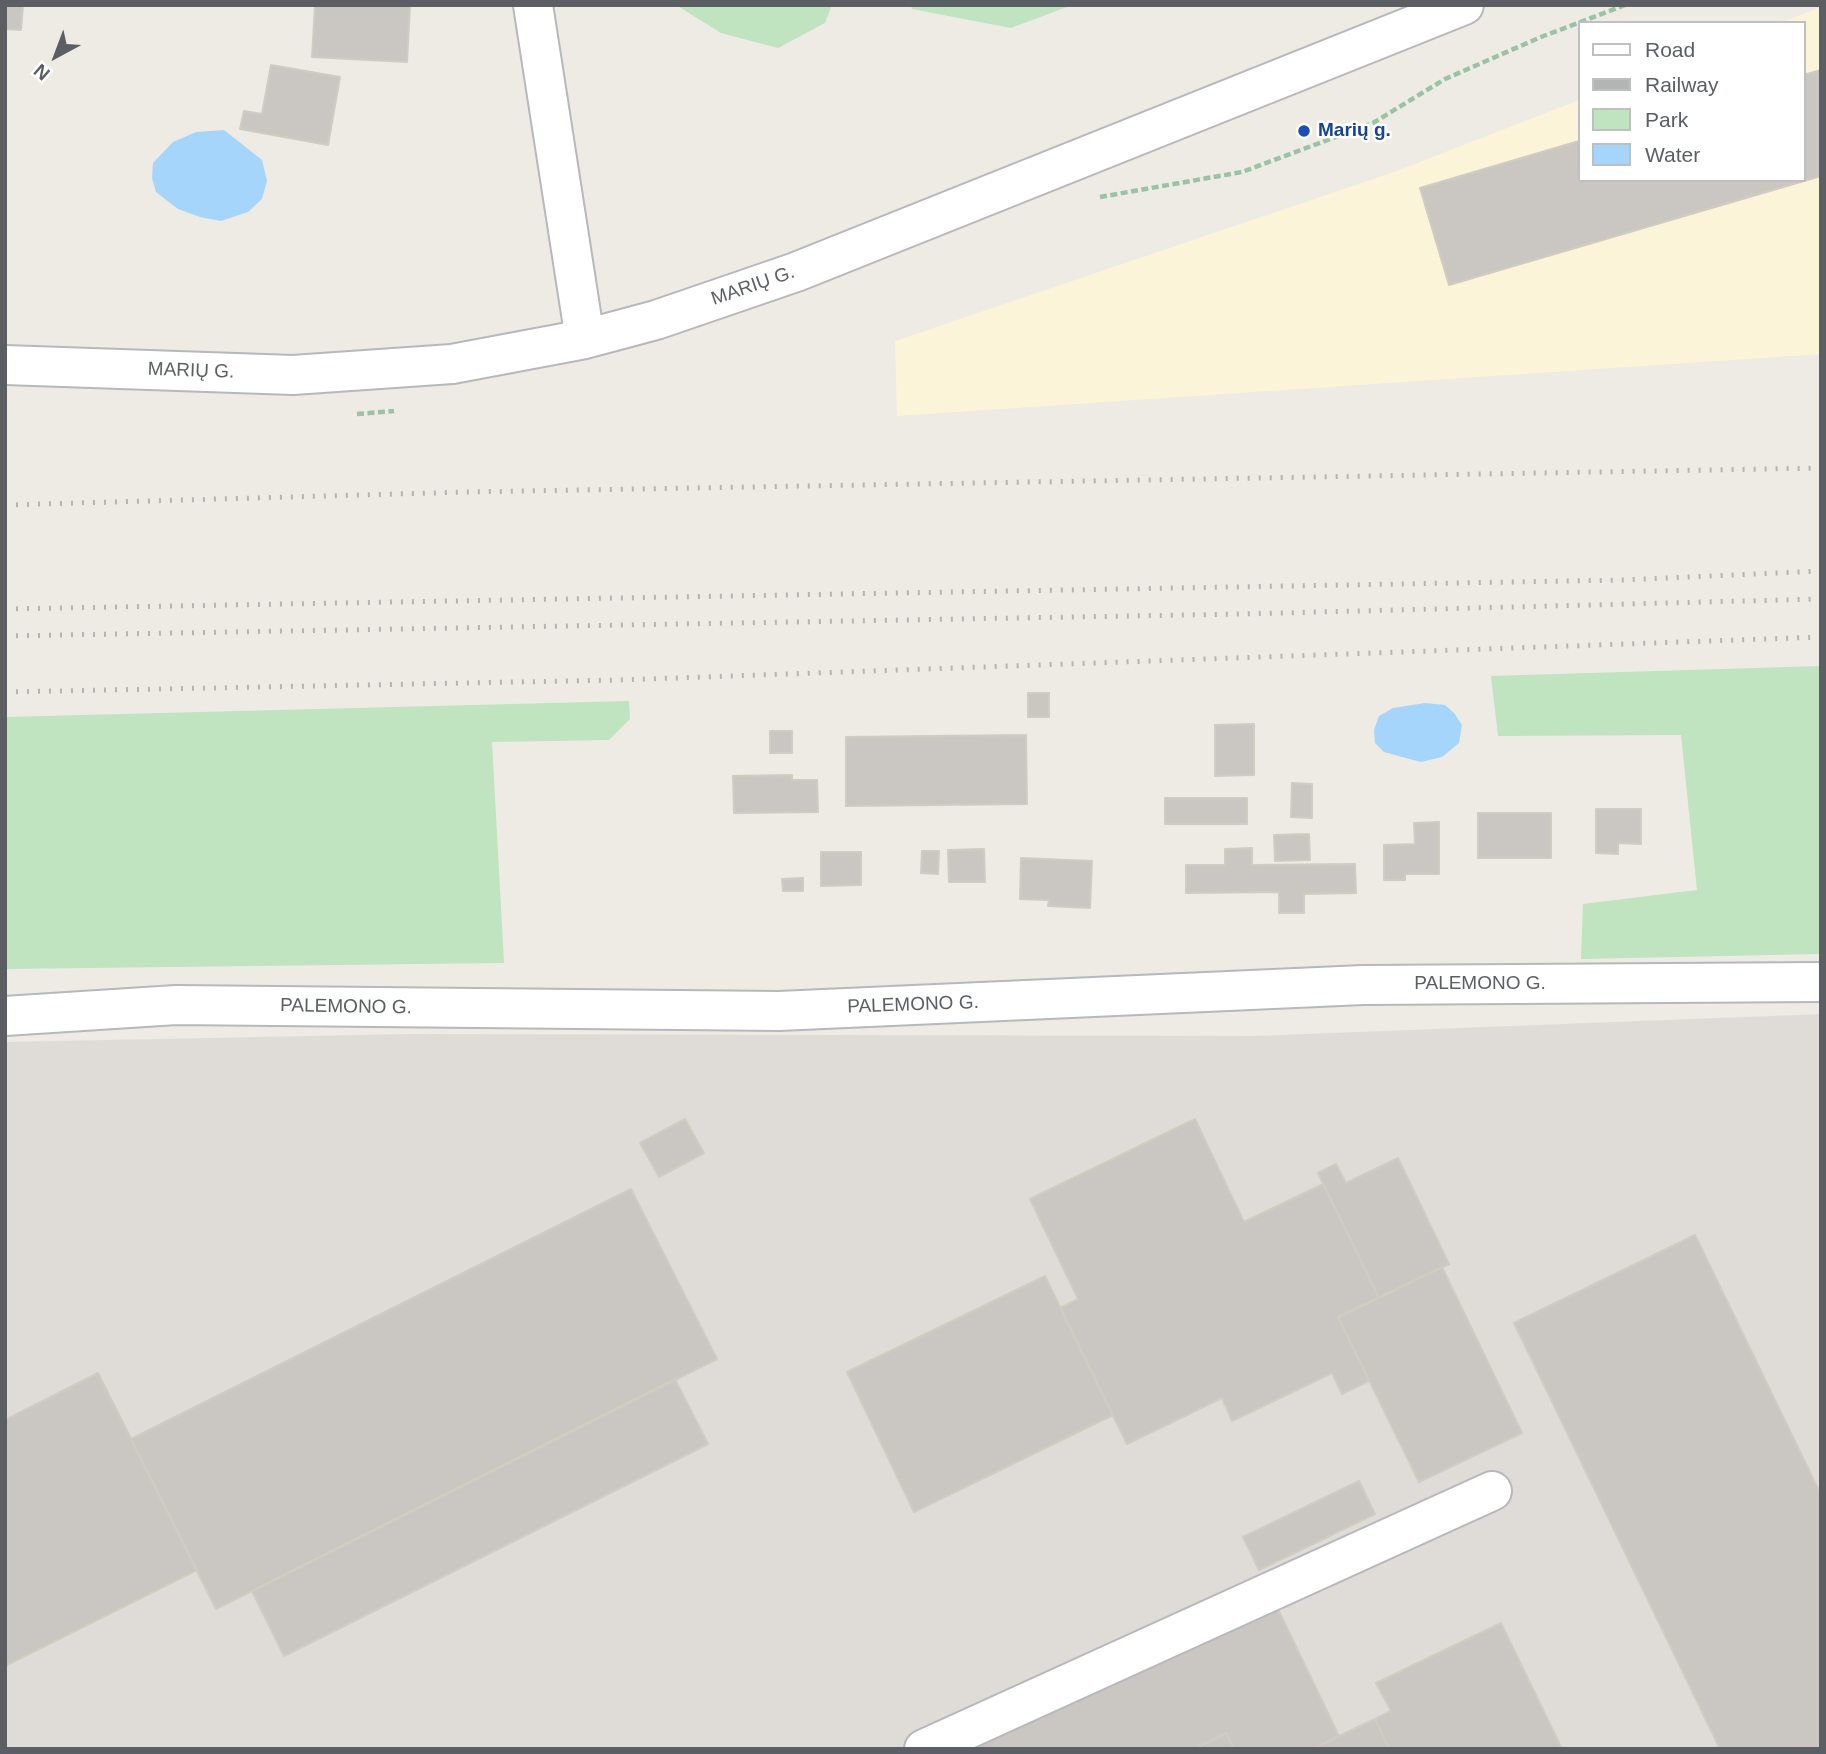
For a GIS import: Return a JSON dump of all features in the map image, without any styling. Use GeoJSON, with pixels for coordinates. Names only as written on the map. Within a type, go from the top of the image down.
{"type":"FeatureCollection","features":[{"type":"Feature","properties":{"kind":"street"},"geometry":{"type":"LineString","coordinates":[[533,5],[585,339]]}},
{"type":"Feature","properties":{"kind":"street","name":"MARIŲ G."},"geometry":{"type":"LineString","coordinates":[[5,365],[293,374],[452,364],[585,339],[656,320],[796,272],[1446,9]]}},
{"type":"Feature","properties":{"kind":"street","name":"PALEMONO G."},"geometry":{"type":"LineString","coordinates":[[5,1016],[176,1005],[779,1010],[1375,985],[1821,982]]}},
{"type":"Feature","properties":{"kind":"street"},"geometry":{"type":"LineString","coordinates":[[924,1749],[1492,1491]]}},
{"type":"Feature","properties":{"kind":"path"},"geometry":{"type":"LineString","coordinates":[[1583,21],[1625,5]]}},
{"type":"Feature","properties":{"kind":"path"},"geometry":{"type":"LineString","coordinates":[[1088,200],[1112,193],[1242,172],[1373,123],[1445,79],[1577,23]]}},
{"type":"Feature","properties":{"kind":"shaded area"},"geometry":{"type":"Polygon","coordinates":[[[1821,7],[1821,354],[897,416],[895,341],[1394,172],[1577,101],[1577,182],[1805,182],[1805,21],[1785,21],[1821,7]]]}},
{"type":"Feature","properties":{"kind":"shaded area"},"geometry":{"type":"Polygon","coordinates":[[[1821,1014],[1821,1749],[5,1749],[5,1042],[410,1034],[1254,1036],[1821,1014]]]}},
{"type":"Feature","properties":{"kind":"green space"},"geometry":{"type":"Polygon","coordinates":[[[676,5],[832,5],[825,23],[778,48],[721,33],[676,5]]]}},
{"type":"Feature","properties":{"kind":"green space"},"geometry":{"type":"Polygon","coordinates":[[[911,5],[1072,5],[1011,28],[912,9],[911,5]]]}},
{"type":"Feature","properties":{"kind":"green space"},"geometry":{"type":"Polygon","coordinates":[[[1821,666],[1821,954],[1581,959],[1583,904],[1697,890],[1681,735],[1498,736],[1491,676],[1821,666]]]}},
{"type":"Feature","properties":{"kind":"green space"},"geometry":{"type":"Polygon","coordinates":[[[629,701],[630,719],[609,740],[492,742],[504,963],[5,969],[5,717],[629,701]]]}},
{"type":"Feature","properties":{"kind":"water"},"geometry":{"type":"Polygon","coordinates":[[[224,130],[262,160],[267,181],[262,199],[248,212],[221,221],[200,217],[178,209],[156,192],[152,178],[153,163],[173,142],[196,132],[224,130]]]}},
{"type":"Feature","properties":{"kind":"water"},"geometry":{"type":"Polygon","coordinates":[[[1425,703],[1445,705],[1462,725],[1459,743],[1442,757],[1421,762],[1384,752],[1375,743],[1374,730],[1379,716],[1393,708],[1425,703]]]}},
{"type":"Feature","properties":{"kind":"building"},"geometry":{"type":"Polygon","coordinates":[[[5,5],[23,5],[21,30],[5,29],[5,5]]]}},
{"type":"Feature","properties":{"kind":"building"},"geometry":{"type":"Polygon","coordinates":[[[315,5],[410,5],[407,62],[312,57],[315,5]]]}},
{"type":"Feature","properties":{"kind":"building"},"geometry":{"type":"Polygon","coordinates":[[[271,65],[340,77],[328,145],[240,129],[244,111],[262,114],[271,65]]]}},
{"type":"Feature","properties":{"kind":"building"},"geometry":{"type":"Polygon","coordinates":[[[1821,70],[1821,176],[1805,181],[1805,74],[1821,70]]]}},
{"type":"Feature","properties":{"kind":"building"},"geometry":{"type":"Polygon","coordinates":[[[1577,142],[1577,182],[1801,182],[1449,285],[1420,188],[1577,142]]]}},
{"type":"Feature","properties":{"kind":"building"},"geometry":{"type":"Polygon","coordinates":[[[1028,693],[1049,693],[1049,717],[1028,717],[1028,693]]]}},
{"type":"Feature","properties":{"kind":"building"},"geometry":{"type":"Polygon","coordinates":[[[1254,724],[1254,775],[1215,776],[1215,725],[1254,724]]]}},
{"type":"Feature","properties":{"kind":"building"},"geometry":{"type":"Polygon","coordinates":[[[770,731],[792,731],[792,753],[770,753],[770,731]]]}},
{"type":"Feature","properties":{"kind":"building"},"geometry":{"type":"Polygon","coordinates":[[[1026,735],[1027,804],[846,806],[846,737],[1026,735]]]}},
{"type":"Feature","properties":{"kind":"building"},"geometry":{"type":"Polygon","coordinates":[[[792,775],[792,780],[817,780],[818,812],[734,813],[733,776],[792,775]]]}},
{"type":"Feature","properties":{"kind":"building"},"geometry":{"type":"Polygon","coordinates":[[[1292,783],[1312,784],[1312,818],[1291,817],[1292,783]]]}},
{"type":"Feature","properties":{"kind":"building"},"geometry":{"type":"Polygon","coordinates":[[[1165,798],[1247,798],[1247,824],[1165,824],[1165,798]]]}},
{"type":"Feature","properties":{"kind":"building"},"geometry":{"type":"Polygon","coordinates":[[[1596,809],[1641,809],[1641,844],[1618,843],[1618,854],[1596,853],[1596,809]]]}},
{"type":"Feature","properties":{"kind":"building"},"geometry":{"type":"Polygon","coordinates":[[[1478,813],[1551,813],[1551,858],[1478,858],[1478,813]]]}},
{"type":"Feature","properties":{"kind":"building"},"geometry":{"type":"Polygon","coordinates":[[[1439,822],[1439,874],[1405,874],[1405,880],[1384,880],[1384,845],[1415,844],[1414,823],[1439,822]]]}},
{"type":"Feature","properties":{"kind":"building"},"geometry":{"type":"Polygon","coordinates":[[[1309,834],[1310,860],[1275,861],[1274,835],[1309,834]]]}},
{"type":"Feature","properties":{"kind":"building"},"geometry":{"type":"Polygon","coordinates":[[[1252,848],[1252,865],[1355,864],[1356,893],[1304,894],[1304,913],[1279,913],[1279,892],[1186,893],[1186,865],[1225,865],[1225,849],[1252,848]]]}},
{"type":"Feature","properties":{"kind":"building"},"geometry":{"type":"Polygon","coordinates":[[[984,849],[985,882],[949,882],[948,850],[984,849]]]}},
{"type":"Feature","properties":{"kind":"building"},"geometry":{"type":"Polygon","coordinates":[[[922,851],[939,851],[938,874],[921,873],[922,851]]]}},
{"type":"Feature","properties":{"kind":"building"},"geometry":{"type":"Polygon","coordinates":[[[821,852],[861,852],[861,885],[821,886],[821,852]]]}},
{"type":"Feature","properties":{"kind":"building"},"geometry":{"type":"Polygon","coordinates":[[[1021,858],[1092,861],[1090,908],[1048,906],[1049,900],[1020,899],[1021,858]]]}},
{"type":"Feature","properties":{"kind":"building"},"geometry":{"type":"Polygon","coordinates":[[[803,878],[803,891],[783,891],[782,879],[803,878]]]}},
{"type":"Feature","properties":{"kind":"building"},"geometry":{"type":"Polygon","coordinates":[[[685,1119],[704,1153],[659,1177],[640,1143],[685,1119]]]}},
{"type":"Feature","properties":{"kind":"building"},"geometry":{"type":"Polygon","coordinates":[[[1195,1119],[1244,1222],[1323,1184],[1379,1298],[1338,1317],[1369,1381],[1342,1394],[1332,1373],[1232,1421],[1222,1398],[1127,1444],[1060,1308],[1078,1299],[1030,1199],[1195,1119]]]}},
{"type":"Feature","properties":{"kind":"building"},"geometry":{"type":"Polygon","coordinates":[[[1398,1158],[1449,1264],[1379,1298],[1318,1173],[1336,1164],[1346,1183],[1398,1158]]]}},
{"type":"Feature","properties":{"kind":"building"},"geometry":{"type":"Polygon","coordinates":[[[631,1189],[717,1359],[216,1609],[131,1439],[631,1189]]]}},
{"type":"Feature","properties":{"kind":"building"},"geometry":{"type":"Polygon","coordinates":[[[1695,1235],[1821,1495],[1821,1749],[1720,1749],[1514,1323],[1695,1235]]]}},
{"type":"Feature","properties":{"kind":"building"},"geometry":{"type":"Polygon","coordinates":[[[1442,1267],[1522,1433],[1419,1482],[1338,1317],[1442,1267]]]}},
{"type":"Feature","properties":{"kind":"building"},"geometry":{"type":"Polygon","coordinates":[[[1045,1276],[1113,1415],[914,1512],[847,1372],[1045,1276]]]}},
{"type":"Feature","properties":{"kind":"building"},"geometry":{"type":"Polygon","coordinates":[[[98,1373],[197,1570],[5,1666],[5,1420],[98,1373]]]}},
{"type":"Feature","properties":{"kind":"building"},"geometry":{"type":"Polygon","coordinates":[[[675,1379],[708,1444],[284,1656],[252,1591],[675,1379]]]}},
{"type":"Feature","properties":{"kind":"building"},"geometry":{"type":"Polygon","coordinates":[[[1359,1481],[1375,1514],[1259,1570],[1243,1537],[1359,1481]]]}},
{"type":"Feature","properties":{"kind":"building"},"geometry":{"type":"Polygon","coordinates":[[[1275,1603],[1339,1736],[1313,1749],[1234,1749],[1226,1733],[1195,1749],[973,1749],[1275,1603]]]}},
{"type":"Feature","properties":{"kind":"building"},"geometry":{"type":"Polygon","coordinates":[[[1501,1623],[1562,1749],[1389,1749],[1375,1719],[1391,1711],[1376,1683],[1501,1623]]]}},
{"type":"Feature","properties":{"kind":"building"},"geometry":{"type":"Polygon","coordinates":[[[1375,1719],[1389,1749],[1313,1749],[1339,1736],[1375,1719]]]}},
{"type":"Feature","properties":{"kind":"building"},"geometry":{"type":"Polygon","coordinates":[[[1226,1733],[1234,1749],[1195,1749],[1226,1733]]]}},
{"type":"Feature","properties":{"kind":"railway"},"geometry":{"type":"LineString","coordinates":[[5,505],[467,492],[1821,468]]}},
{"type":"Feature","properties":{"kind":"railway"},"geometry":{"type":"LineString","coordinates":[[5,609],[1623,580],[1821,571]]}},
{"type":"Feature","properties":{"kind":"railway"},"geometry":{"type":"LineString","coordinates":[[5,636],[1241,614],[1821,599]]}},
{"type":"Feature","properties":{"kind":"railway"},"geometry":{"type":"LineString","coordinates":[[5,692],[619,680],[1821,637]]}},
{"type":"Feature","properties":{"kind":"place","name":"Marių g."},"geometry":{"type":"Point","coordinates":[1304,131]}}]}
